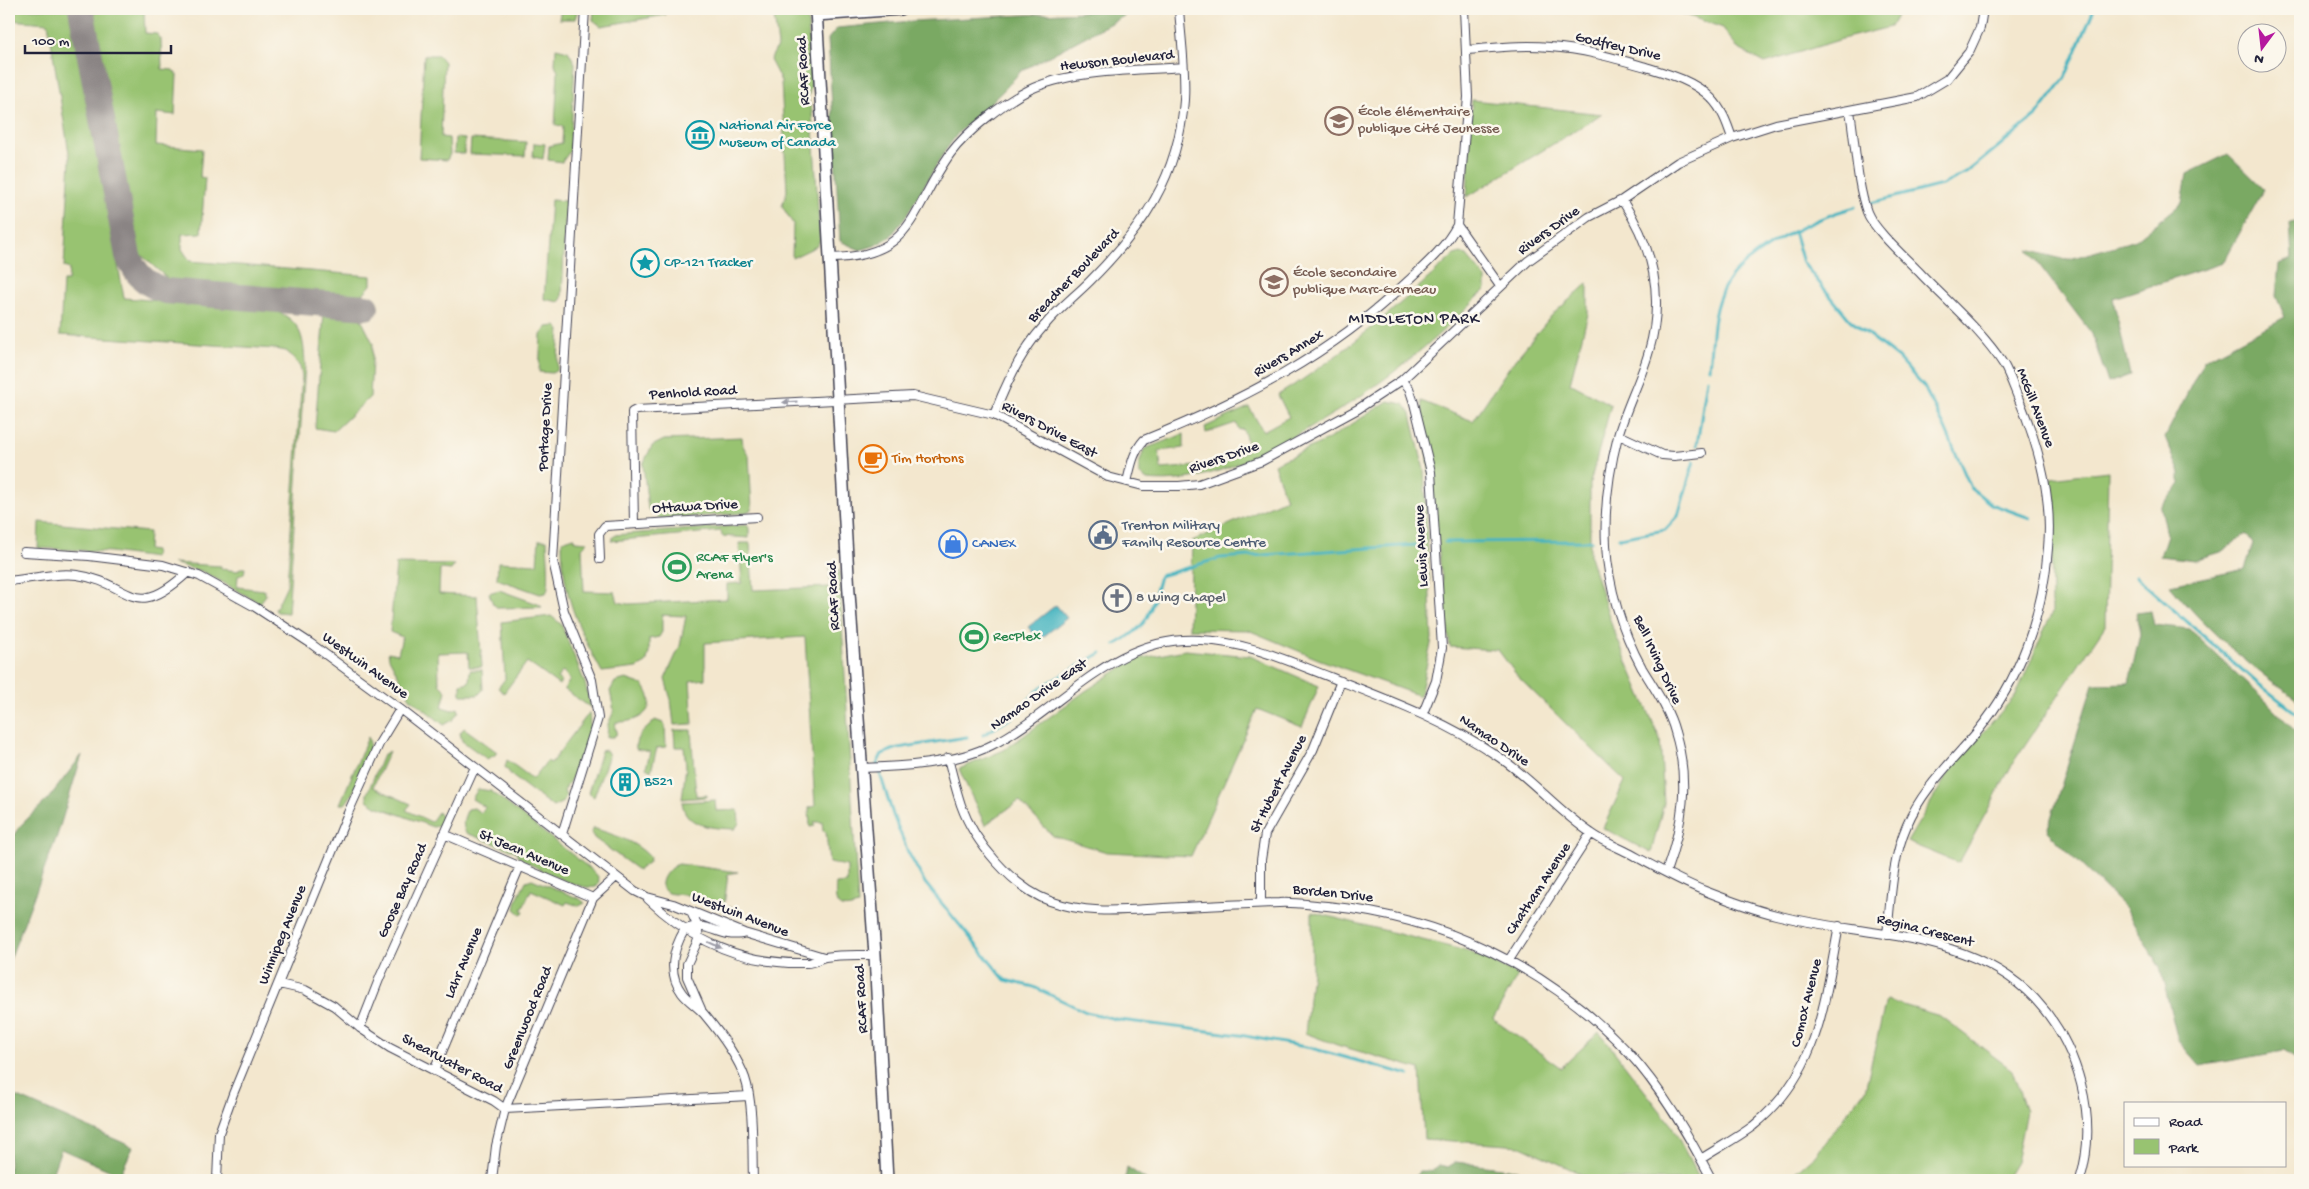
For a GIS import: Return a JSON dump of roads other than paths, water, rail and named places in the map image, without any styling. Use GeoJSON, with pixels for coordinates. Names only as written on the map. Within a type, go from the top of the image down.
{"type":"FeatureCollection","features":[{"type":"Feature","properties":{"kind":"main road"},"geometry":{"type":"LineString","coordinates":[[816,12],[901,9]]}},
{"type":"Feature","properties":{"kind":"main road","name":"RCAF Road"},"geometry":{"type":"LineString","coordinates":[[816,12],[838,400],[865,768],[887,1180]]}},
{"type":"Feature","properties":{"kind":"street","name":"Portage Drive"},"geometry":{"type":"LineString","coordinates":[[562,834],[598,718],[592,680],[564,611],[554,561],[585,9]]}},
{"type":"Feature","properties":{"kind":"street","name":"Breadner Boulevard"},"geometry":{"type":"LineString","coordinates":[[994,415],[1007,382],[1031,341],[1067,301],[1126,243],[1162,188],[1172,162],[1184,99],[1179,9]]}},
{"type":"Feature","properties":{"kind":"street"},"geometry":{"type":"LineString","coordinates":[[1464,9],[1466,120],[1457,226],[1500,286]]}},
{"type":"Feature","properties":{"kind":"street","name":"Rivers Drive"},"geometry":{"type":"LineString","coordinates":[[1127,482],[1143,486],[1199,484],[1242,469],[1334,422],[1402,380],[1500,286],[1558,239],[1589,217],[1622,200],[1678,162],[1732,138],[1776,124],[1917,97],[1947,79],[1969,52],[1980,28],[1983,9]]}},
{"type":"Feature","properties":{"kind":"street","name":"Godfrey Drive"},"geometry":{"type":"LineString","coordinates":[[1466,50],[1550,46],[1603,54],[1668,73],[1696,86],[1712,98],[1726,118],[1732,138]]}},
{"type":"Feature","properties":{"kind":"street","name":"Hewson Boulevard"},"geometry":{"type":"LineString","coordinates":[[830,258],[854,257],[875,252],[897,240],[959,144],[978,124],[1029,90],[1058,80],[1183,67]]}},
{"type":"Feature","properties":{"kind":"street","name":"McGill Avenue"},"geometry":{"type":"LineString","coordinates":[[1850,111],[1868,214],[1883,233],[1968,322],[2004,366],[2035,439],[2044,476],[2048,508],[2049,546],[2045,576],[2038,614],[2022,659],[2010,684],[1979,730],[1926,791],[1907,824],[1898,850],[1887,935]]}},
{"type":"Feature","properties":{"kind":"street","name":"Bell Irving Drive"},"geometry":{"type":"LineString","coordinates":[[1622,200],[1644,241],[1657,288],[1657,312],[1649,351],[1619,435],[1610,474],[1606,546],[1612,582],[1629,640],[1675,730],[1684,767],[1684,804],[1673,852],[1666,872]]}},
{"type":"Feature","properties":{"kind":"street","name":"Rivers Annex"},"geometry":{"type":"LineString","coordinates":[[1127,482],[1133,457],[1144,440],[1211,413],[1278,379],[1328,348],[1361,324],[1403,286],[1445,246],[1457,226]]}},
{"type":"Feature","properties":{"kind":"street","name":"Lewis Avenue"},"geometry":{"type":"LineString","coordinates":[[1402,380],[1409,388],[1421,428],[1431,472],[1433,491],[1442,648],[1436,681],[1423,713]]}},
{"type":"Feature","properties":{"kind":"street","name":"Rivers Drive East"},"geometry":{"type":"LineString","coordinates":[[838,400],[913,396],[994,415],[1095,471],[1127,482]]}},
{"type":"Feature","properties":{"kind":"street","name":"Penhold Road"},"geometry":{"type":"LineString","coordinates":[[634,524],[632,412],[636,410],[838,400]]}},
{"type":"Feature","properties":{"kind":"street"},"geometry":{"type":"LineString","coordinates":[[1619,435],[1662,455],[1674,456],[1702,453]]}},
{"type":"Feature","properties":{"kind":"street","name":"Ottawa Drive"},"geometry":{"type":"LineString","coordinates":[[600,559],[600,529],[611,525],[757,517]]}},
{"type":"Feature","properties":{"kind":"street","name":"Westwin Avenue"},"geometry":{"type":"LineString","coordinates":[[24,552],[119,559],[163,565],[199,576],[255,607],[310,643],[400,709],[562,834],[615,878],[647,897],[670,920],[699,938],[729,952],[762,961],[810,963],[824,957]]}},
{"type":"Feature","properties":{"kind":"street"},"geometry":{"type":"LineString","coordinates":[[9,581],[75,574],[92,578],[126,593],[152,597],[163,593],[188,572]]}},
{"type":"Feature","properties":{"kind":"street","name":"Namao Drive"},"geometry":{"type":"LineString","coordinates":[[1115,659],[1160,642],[1197,639],[1236,643],[1265,652],[1423,713],[1503,760],[1591,834],[1703,890],[1776,915],[1839,926]]}},
{"type":"Feature","properties":{"kind":"street","name":"Namao Drive East"},"geometry":{"type":"LineString","coordinates":[[865,768],[968,755],[1006,737],[1115,659]]}},
{"type":"Feature","properties":{"kind":"street","name":"St Hubert Avenue"},"geometry":{"type":"LineString","coordinates":[[1262,903],[1261,860],[1265,834],[1313,750],[1341,681]]}},
{"type":"Feature","properties":{"kind":"street","name":"Winnipeg Avenue"},"geometry":{"type":"LineString","coordinates":[[217,1180],[219,1133],[348,813],[380,742],[400,709]]}},
{"type":"Feature","properties":{"kind":"street","name":"Borden Drive"},"geometry":{"type":"LineString","coordinates":[[948,758],[962,807],[984,846],[1004,870],[1025,889],[1050,901],[1090,912],[1289,902],[1362,909],[1418,922],[1509,960],[1574,1003],[1628,1052],[1662,1096],[1701,1159]]}},
{"type":"Feature","properties":{"kind":"street","name":"Goose Bay Road"},"geometry":{"type":"LineString","coordinates":[[360,1028],[380,977],[475,767]]}},
{"type":"Feature","properties":{"kind":"street","name":"St Jean Avenue"},"geometry":{"type":"LineString","coordinates":[[444,834],[592,898]]}},
{"type":"Feature","properties":{"kind":"street","name":"Chatham Avenue"},"geometry":{"type":"LineString","coordinates":[[1509,960],[1591,834]]}},
{"type":"Feature","properties":{"kind":"street","name":"Lahr Avenue"},"geometry":{"type":"LineString","coordinates":[[434,1071],[520,866]]}},
{"type":"Feature","properties":{"kind":"street","name":"Greenwood Road"},"geometry":{"type":"LineString","coordinates":[[492,1180],[496,1146],[506,1109],[592,898],[615,878]]}},
{"type":"Feature","properties":{"kind":"street","name":"Westwin Avenue"},"geometry":{"type":"LineString","coordinates":[[647,897],[673,904],[744,933],[824,957],[875,955]]}},
{"type":"Feature","properties":{"kind":"street"},"geometry":{"type":"LineString","coordinates":[[691,912],[697,925],[699,938],[687,964],[687,977],[703,1013]]}},
{"type":"Feature","properties":{"kind":"street"},"geometry":{"type":"LineString","coordinates":[[744,933],[731,936],[708,926],[697,925],[685,929],[674,956],[673,975],[682,993],[703,1013],[731,1051],[745,1078],[749,1096],[753,1180]]}},
{"type":"Feature","properties":{"kind":"street","name":"Regina Crescent"},"geometry":{"type":"LineString","coordinates":[[1839,926],[1946,948],[1981,960],[2036,999],[2060,1033],[2076,1063],[2088,1127],[2087,1157],[2080,1180]]}},
{"type":"Feature","properties":{"kind":"street","name":"Comox Avenue"},"geometry":{"type":"LineString","coordinates":[[1701,1159],[1752,1126],[1774,1107],[1792,1086],[1804,1065],[1820,1020],[1839,926]]}},
{"type":"Feature","properties":{"kind":"street","name":"Shearwater Road"},"geometry":{"type":"LineString","coordinates":[[279,984],[305,990],[334,1006],[360,1028],[390,1048],[506,1109],[749,1096]]}},
{"type":"Feature","properties":{"kind":"street"},"geometry":{"type":"LineString","coordinates":[[1701,1159],[1712,1180]]}},
{"type":"Feature","properties":{"kind":"water"},"geometry":{"type":"Polygon","coordinates":[[[1056,605],[1067,618],[1039,640],[1028,627],[1056,605]]]}},
{"type":"Feature","properties":{"kind":"waterway"},"geometry":{"type":"LineString","coordinates":[[1871,203],[1942,185],[1966,173],[2037,115],[2065,78],[2094,9]]}},
{"type":"Feature","properties":{"kind":"waterway"},"geometry":{"type":"LineString","coordinates":[[1709,368],[1717,305],[1725,286],[1735,273],[1748,260],[1783,237],[1821,219],[1855,207]]}},
{"type":"Feature","properties":{"kind":"waterway"},"geometry":{"type":"LineString","coordinates":[[1794,231],[1803,263],[1850,320],[1898,358],[1924,387],[1944,426],[1971,488],[1991,504],[2030,518]]}},
{"type":"Feature","properties":{"kind":"waterway"},"geometry":{"type":"LineString","coordinates":[[1697,445],[1707,379]]}},
{"type":"Feature","properties":{"kind":"waterway"},"geometry":{"type":"LineString","coordinates":[[1619,538],[1665,530],[1678,516],[1694,461]]}},
{"type":"Feature","properties":{"kind":"waterway"},"geometry":{"type":"LineString","coordinates":[[1445,542],[1592,541]]}},
{"type":"Feature","properties":{"kind":"waterway"},"geometry":{"type":"LineString","coordinates":[[1115,645],[1127,638],[1143,624],[1151,609],[1160,576],[1220,558],[1416,545]]}},
{"type":"Feature","properties":{"kind":"waterway"},"geometry":{"type":"LineString","coordinates":[[2135,576],[2256,682],[2300,716]]}},
{"type":"Feature","properties":{"kind":"waterway"},"geometry":{"type":"LineString","coordinates":[[983,735],[1011,718],[1041,687],[1101,653]]}},
{"type":"Feature","properties":{"kind":"waterway"},"geometry":{"type":"LineString","coordinates":[[967,737],[898,748],[882,754],[877,764],[893,815],[908,852],[925,883],[1005,980],[1034,987],[1086,1012],[1120,1020],[1240,1035],[1311,1048],[1409,1075]]}},
{"type":"Feature","properties":{"kind":"place","name":"École élémentaire publique Cité Jeunesse"},"geometry":{"type":"Point","coordinates":[1339,121]}},
{"type":"Feature","properties":{"kind":"place","name":"National Air Force Museum of Canada"},"geometry":{"type":"Point","coordinates":[700,135]}},
{"type":"Feature","properties":{"kind":"place","name":"CP-121 Tracker"},"geometry":{"type":"Point","coordinates":[645,263]}},
{"type":"Feature","properties":{"kind":"place","name":"École secondaire publique Marc-Garneau"},"geometry":{"type":"Point","coordinates":[1274,282]}},
{"type":"Feature","properties":{"kind":"place","name":"Tim Hortons"},"geometry":{"type":"Point","coordinates":[873,459]}},
{"type":"Feature","properties":{"kind":"place","name":"Trenton Military Family Resource Centre"},"geometry":{"type":"Point","coordinates":[1103,535]}},
{"type":"Feature","properties":{"kind":"place","name":"CANEX"},"geometry":{"type":"Point","coordinates":[953,544]}},
{"type":"Feature","properties":{"kind":"place","name":"RCAF Flyer's Arena"},"geometry":{"type":"Point","coordinates":[677,567]}},
{"type":"Feature","properties":{"kind":"place","name":"8 Wing Chapel"},"geometry":{"type":"Point","coordinates":[1117,598]}},
{"type":"Feature","properties":{"kind":"place","name":"RecPlex"},"geometry":{"type":"Point","coordinates":[974,637]}},
{"type":"Feature","properties":{"kind":"place","name":"B521"},"geometry":{"type":"Point","coordinates":[625,782]}},
{"type":"Feature","properties":{"kind":"district","name":"MIDDLETON PARK"},"geometry":{"type":"Point","coordinates":[1414,320]}}]}
